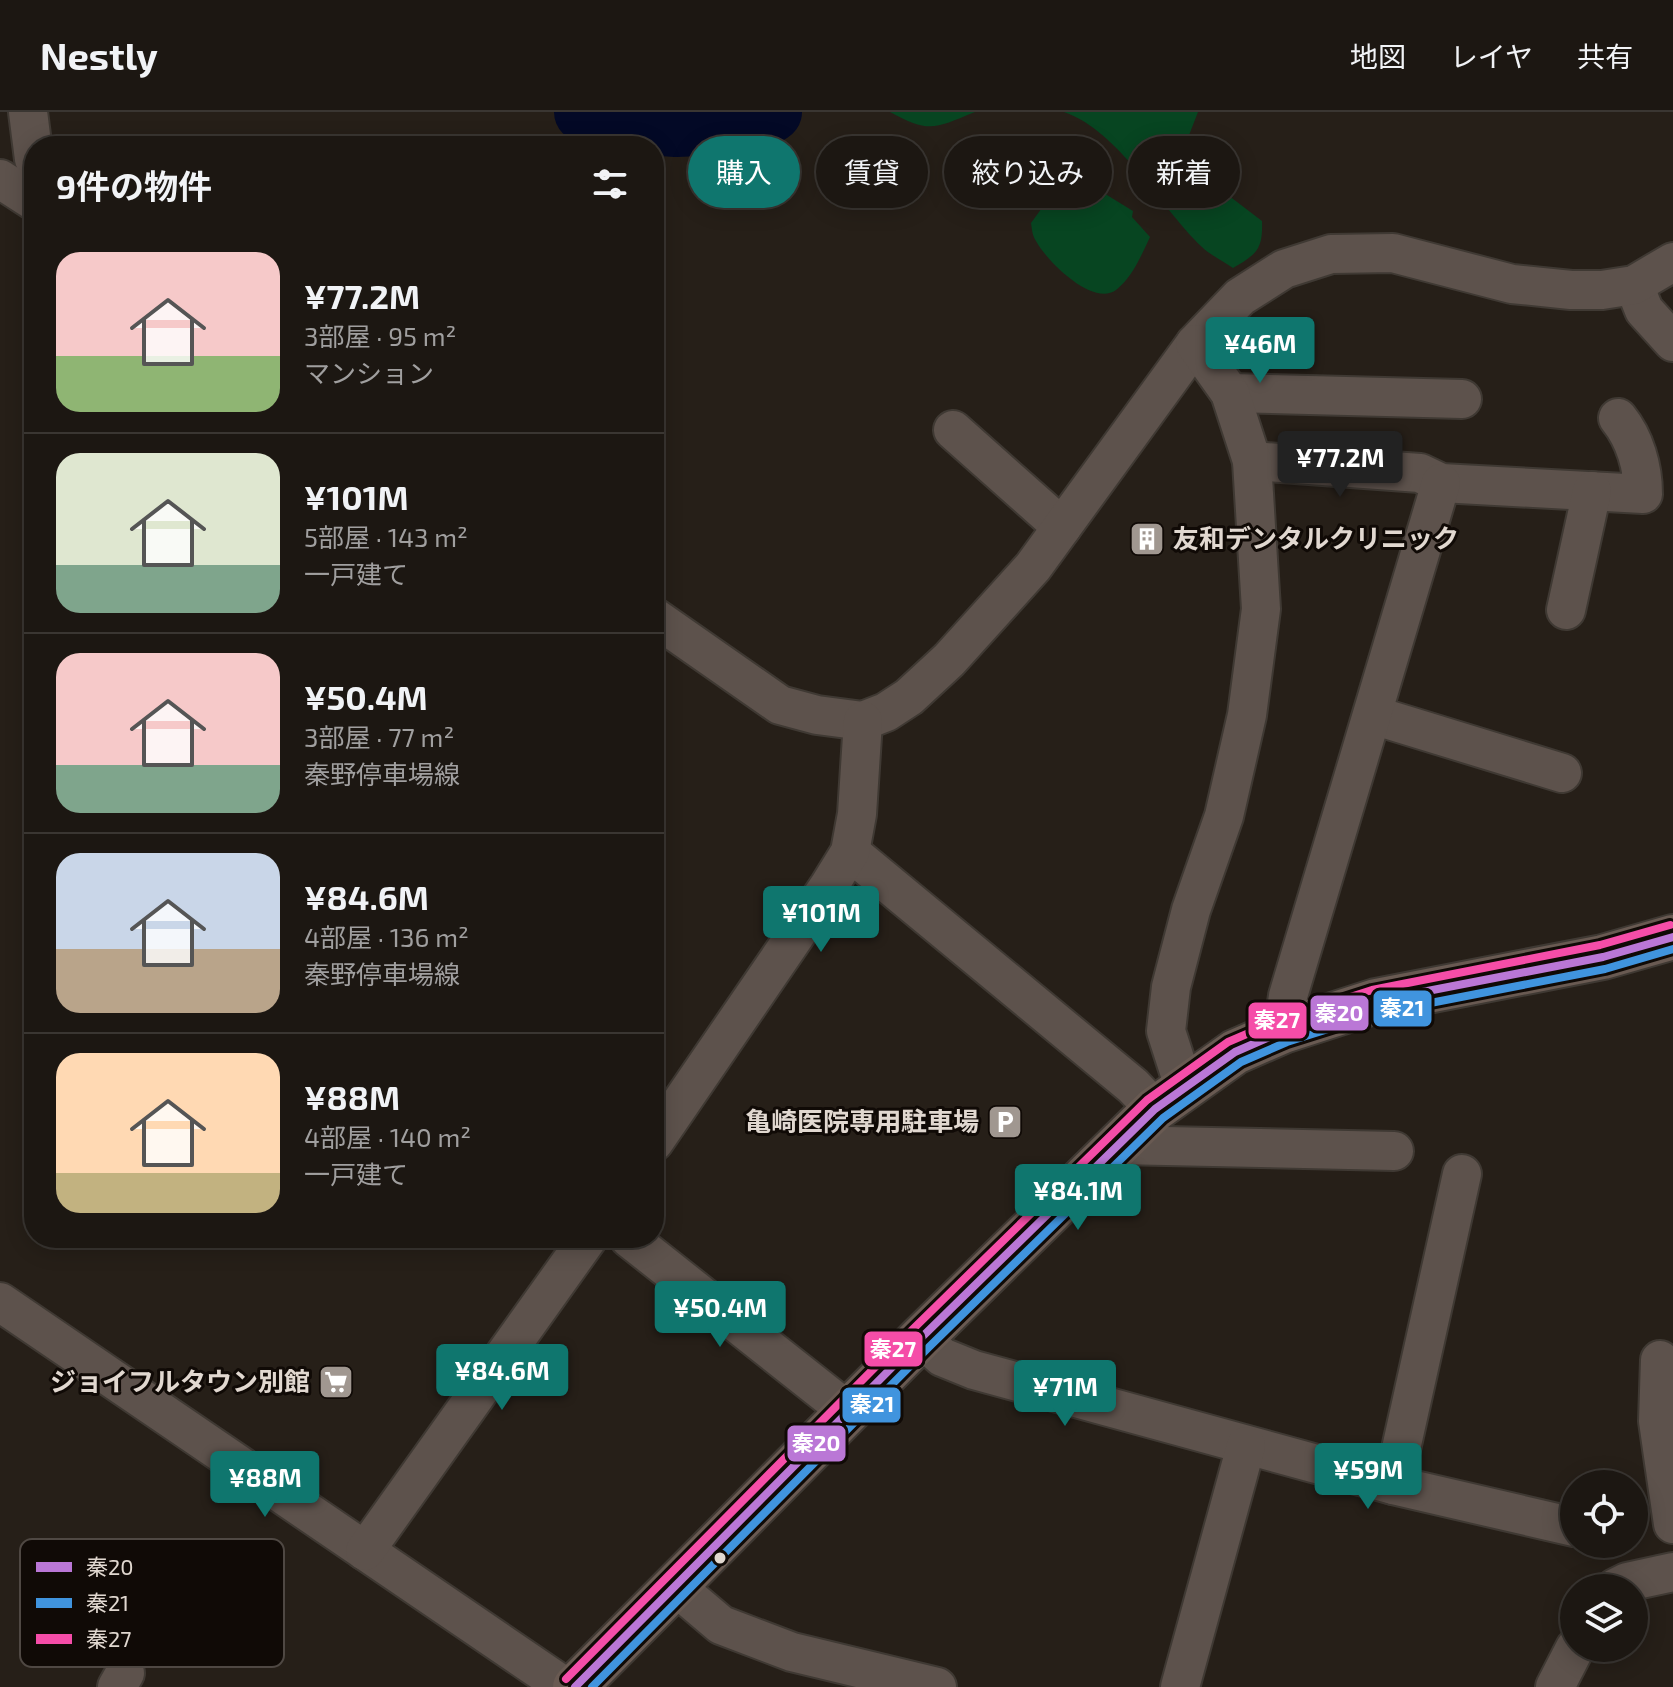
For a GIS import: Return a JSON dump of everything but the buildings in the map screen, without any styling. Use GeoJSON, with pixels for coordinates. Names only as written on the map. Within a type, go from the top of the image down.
{"type":"FeatureCollection","features":[{"type":"Feature","properties":{"kind":"main road"},"geometry":{"type":"LineString","coordinates":[[575,1687],[921,1338],[1118,1145],[1169,1098],[1235,1052],[1283,1031],[1376,1001],[1603,957],[1673,937]]}},
{"type":"Feature","properties":{"kind":"street"},"geometry":{"type":"LineString","coordinates":[[28,112],[31,136]]}},
{"type":"Feature","properties":{"kind":"street"},"geometry":{"type":"LineString","coordinates":[[0,179],[24,195]]}},
{"type":"Feature","properties":{"kind":"street"},"geometry":{"type":"LineString","coordinates":[[664,624],[780,705],[817,715],[863,721],[886,712],[909,697],[949,660],[1033,567],[1195,344],[1240,297],[1284,269],[1331,254],[1393,253],[1512,284],[1602,290],[1634,285],[1673,262]]}},
{"type":"Feature","properties":{"kind":"street"},"geometry":{"type":"LineString","coordinates":[[1634,285],[1644,310],[1673,342]]}},
{"type":"Feature","properties":{"kind":"street"},"geometry":{"type":"LineString","coordinates":[[850,852],[1133,1086],[1169,1098],[1166,1031],[1171,987],[1191,910],[1224,816],[1247,715],[1261,609],[1252,461],[1230,393],[1195,344]]}},
{"type":"Feature","properties":{"kind":"street"},"geometry":{"type":"LineString","coordinates":[[1230,393],[1462,399]]}},
{"type":"Feature","properties":{"kind":"street"},"geometry":{"type":"LineString","coordinates":[[1252,461],[1420,473],[1441,483],[1643,494],[1643,476],[1629,432],[1618,418]]}},
{"type":"Feature","properties":{"kind":"street"},"geometry":{"type":"LineString","coordinates":[[953,430],[1062,527]]}},
{"type":"Feature","properties":{"kind":"street"},"geometry":{"type":"LineString","coordinates":[[1283,1031],[1288,996],[1441,483]]}},
{"type":"Feature","properties":{"kind":"street"},"geometry":{"type":"LineString","coordinates":[[1566,610],[1592,491]]}},
{"type":"Feature","properties":{"kind":"street"},"geometry":{"type":"LineString","coordinates":[[1373,715],[1562,773]]}},
{"type":"Feature","properties":{"kind":"street"},"geometry":{"type":"LineString","coordinates":[[664,1127],[850,852],[857,814],[863,721]]}},
{"type":"Feature","properties":{"kind":"street"},"geometry":{"type":"LineString","coordinates":[[1118,1145],[1394,1151]]}},
{"type":"Feature","properties":{"kind":"street"},"geometry":{"type":"LineString","coordinates":[[1393,1485],[1462,1174]]}},
{"type":"Feature","properties":{"kind":"street"},"geometry":{"type":"LineString","coordinates":[[365,1551],[581,1248]]}},
{"type":"Feature","properties":{"kind":"street"},"geometry":{"type":"LineString","coordinates":[[642,1248],[849,1412]]}},
{"type":"Feature","properties":{"kind":"street"},"geometry":{"type":"LineString","coordinates":[[0,1302],[565,1687]]}},
{"type":"Feature","properties":{"kind":"street"},"geometry":{"type":"LineString","coordinates":[[921,1338],[942,1357],[974,1370],[1393,1485],[1560,1524]]}},
{"type":"Feature","properties":{"kind":"street"},"geometry":{"type":"LineString","coordinates":[[1660,1360],[1658,1421],[1673,1524]]}},
{"type":"Feature","properties":{"kind":"street"},"geometry":{"type":"LineString","coordinates":[[1180,1687],[1246,1446]]}},
{"type":"Feature","properties":{"kind":"street"},"geometry":{"type":"LineString","coordinates":[[1648,1577],[1673,1572]]}},
{"type":"Feature","properties":{"kind":"street"},"geometry":{"type":"LineString","coordinates":[[675,1586],[721,1625],[792,1652],[937,1687]]}},
{"type":"Feature","properties":{"kind":"street"},"geometry":{"type":"LineString","coordinates":[[1555,1687],[1568,1662]]}},
{"type":"Feature","properties":{"kind":"green space"},"geometry":{"type":"Polygon","coordinates":[[[890,112],[975,112],[941,125],[924,126],[890,112]]]}},
{"type":"Feature","properties":{"kind":"green space"},"geometry":{"type":"Polygon","coordinates":[[[1064,112],[1198,112],[1189,136],[1128,136],[1128,161],[1112,144],[1112,136],[1104,136],[1064,112]]]}},
{"type":"Feature","properties":{"kind":"green space"},"geometry":{"type":"Polygon","coordinates":[[[1112,198],[1133,211],[1132,217],[1150,237],[1122,285],[1106,294],[1083,287],[1059,269],[1041,249],[1031,223],[1042,208],[1112,208],[1112,198]]]}},
{"type":"Feature","properties":{"kind":"green space"},"geometry":{"type":"Polygon","coordinates":[[[1240,204],[1262,221],[1257,250],[1233,268],[1209,253],[1168,208],[1240,208],[1240,204]]]}},
{"type":"Feature","properties":{"kind":"waterway"},"geometry":{"type":"LineString","coordinates":[[584,112],[608,122],[676,127],[752,124],[772,112]]}},
{"type":"Feature","properties":{"kind":"transit line","name":"秦27"},"geometry":{"type":"LineString","coordinates":[[566,1679],[912,1330],[1147,1100],[1228,1042],[1279,1020],[1372,990],[1600,945],[1670,925]]}},
{"type":"Feature","properties":{"kind":"transit line","name":"秦20"},"geometry":{"type":"LineString","coordinates":[[575,1687],[921,1338],[1155,1109],[1235,1052],[1283,1031],[1376,1001],[1603,957],[1673,937]]}},
{"type":"Feature","properties":{"kind":"transit line","name":"秦21"},"geometry":{"type":"LineString","coordinates":[[592,1687],[929,1347],[1163,1118],[1241,1062],[1287,1042],[1379,1013],[1605,969],[1673,949]]}},
{"type":"Feature","properties":{"kind":"place","name":"友和デンタルクリニック"},"geometry":{"type":"Point","coordinates":[1147,539]}},
{"type":"Feature","properties":{"kind":"place","name":"亀崎医院専用駐車場"},"geometry":{"type":"Point","coordinates":[1005,1122]}},
{"type":"Feature","properties":{"kind":"place","name":"ジョイフルタウン別館"},"geometry":{"type":"Point","coordinates":[336,1382]}}]}
